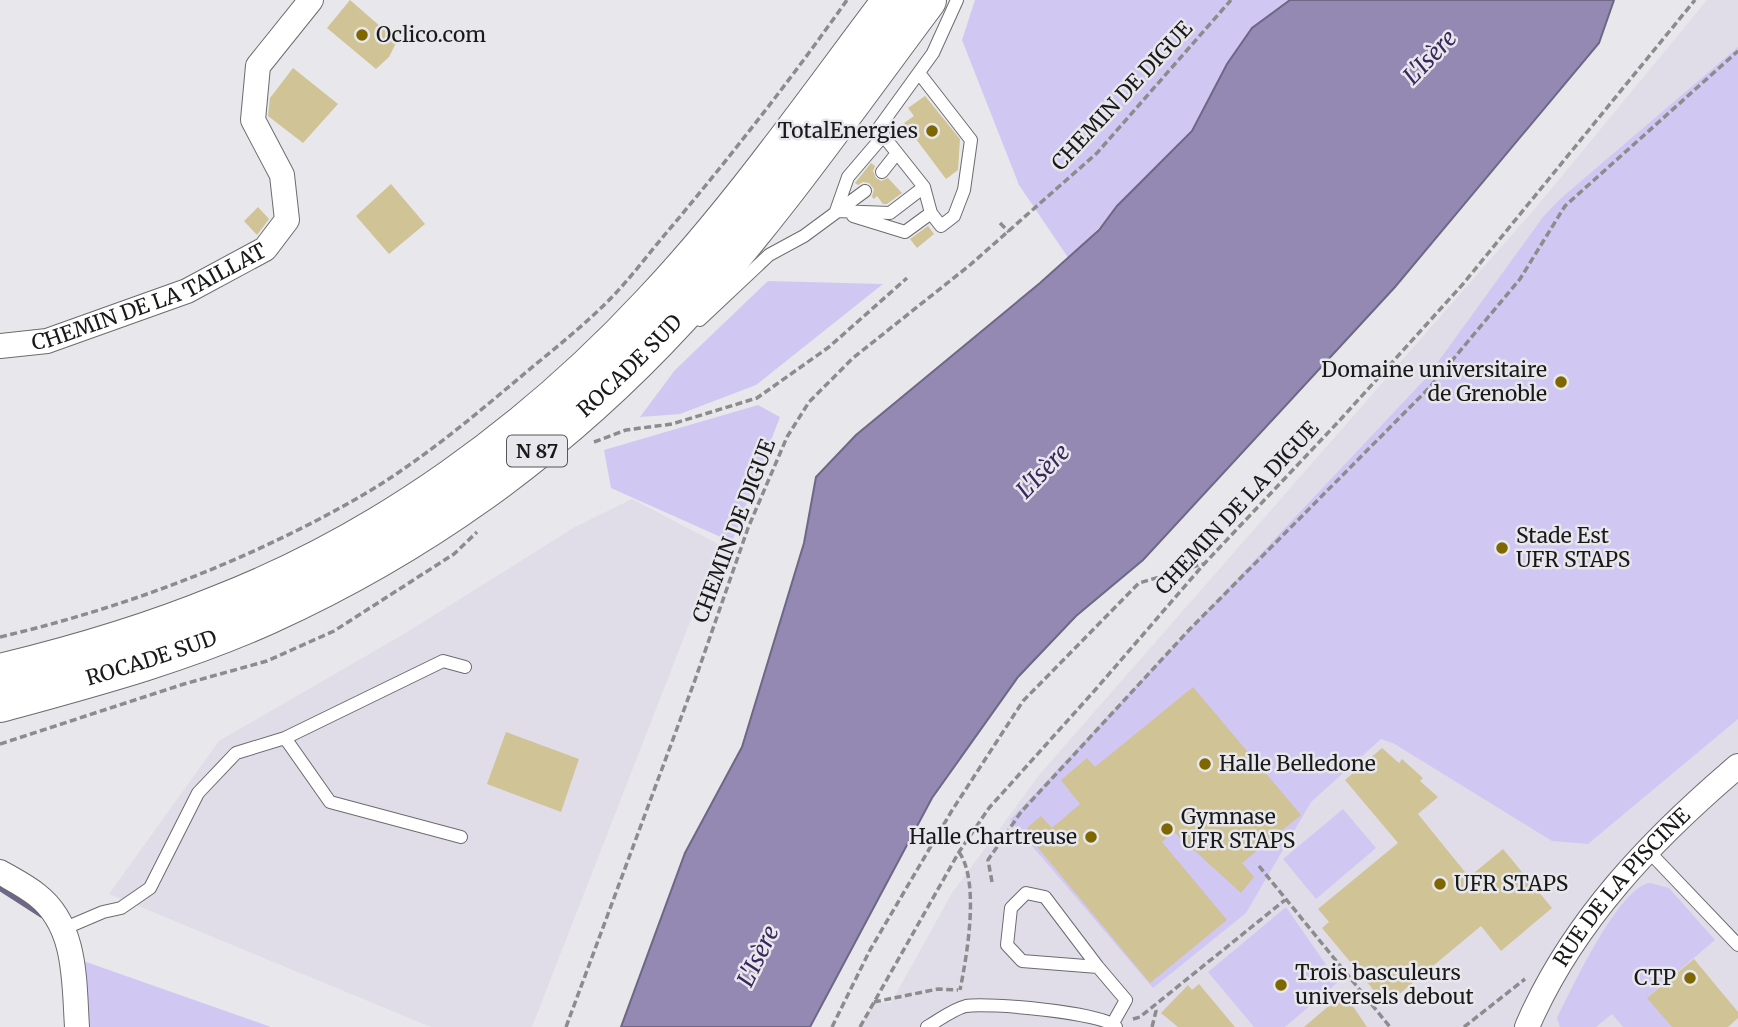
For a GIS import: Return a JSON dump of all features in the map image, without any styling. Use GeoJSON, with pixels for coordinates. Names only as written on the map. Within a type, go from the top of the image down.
{"type":"FeatureCollection","features":[{"type":"Feature","properties":{"kind":"highway","name":"ROCADE SUD"},"geometry":{"type":"LineString","coordinates":[[0,673],[126,638],[254,590],[368,531],[420,499],[497,445],[588,368],[680,273],[747,192],[892,0]]}},
{"type":"Feature","properties":{"kind":"highway","name":"ROCADE SUD"},"geometry":{"type":"LineString","coordinates":[[0,703],[147,661],[267,615],[406,542],[472,499],[533,453],[625,372],[688,306],[763,216],[927,0]]}},
{"type":"Feature","properties":{"kind":"street","name":"CHEMIN DE LA TAILLAT"},"geometry":{"type":"LineString","coordinates":[[0,346],[47,341],[187,291],[265,249],[286,220],[282,175],[253,120],[258,66],[311,0]]}},
{"type":"Feature","properties":{"kind":"street","name":"RUE DE LA PISCINE"},"geometry":{"type":"LineString","coordinates":[[1527,1027],[1594,911],[1643,852],[1738,766]]}},
{"type":"Feature","properties":{"kind":"street"},"geometry":{"type":"LineString","coordinates":[[0,872],[38,895],[63,929],[72,957],[77,1027]]}},
{"type":"Feature","properties":{"kind":"lane"},"geometry":{"type":"LineString","coordinates":[[919,73],[971,140],[964,190],[954,216],[941,226],[930,213],[923,187],[878,129],[933,53],[957,0]]}},
{"type":"Feature","properties":{"kind":"lane"},"geometry":{"type":"LineString","coordinates":[[836,211],[848,177],[883,136]]}},
{"type":"Feature","properties":{"kind":"lane"},"geometry":{"type":"LineString","coordinates":[[882,172],[897,153]]}},
{"type":"Feature","properties":{"kind":"lane"},"geometry":{"type":"LineString","coordinates":[[836,211],[890,213],[923,187]]}},
{"type":"Feature","properties":{"kind":"lane"},"geometry":{"type":"LineString","coordinates":[[694,326],[769,255],[804,236],[865,191]]}},
{"type":"Feature","properties":{"kind":"lane"},"geometry":{"type":"LineString","coordinates":[[836,211],[905,232],[930,213]]}},
{"type":"Feature","properties":{"kind":"lane"},"geometry":{"type":"LineString","coordinates":[[533,453],[598,409],[648,369]]}},
{"type":"Feature","properties":{"kind":"lane"},"geometry":{"type":"LineString","coordinates":[[63,929],[103,912],[121,908],[150,888],[198,793],[236,753],[285,738],[443,662],[465,667]]}},
{"type":"Feature","properties":{"kind":"lane"},"geometry":{"type":"LineString","coordinates":[[285,738],[330,802],[461,837]]}},
{"type":"Feature","properties":{"kind":"lane"},"geometry":{"type":"LineString","coordinates":[[1643,852],[1655,858],[1738,945]]}},
{"type":"Feature","properties":{"kind":"lane"},"geometry":{"type":"LineString","coordinates":[[928,1027],[964,1006],[992,1006],[1089,1016],[1115,1025],[1126,1000],[1045,897],[1026,894],[1010,908],[1007,945],[1022,961],[1098,967]]}},
{"type":"Feature","properties":{"kind":"path"},"geometry":{"type":"LineString","coordinates":[[0,637],[53,625],[156,592],[251,553],[357,498],[448,438],[570,336],[613,296],[725,163],[789,81],[847,0]]}},
{"type":"Feature","properties":{"kind":"path","name":"CHEMIN DE DIGUE"},"geometry":{"type":"LineString","coordinates":[[566,1027],[695,680],[748,528],[786,437],[809,402],[853,358],[1009,232],[1097,153],[1231,0]]}},
{"type":"Feature","properties":{"kind":"path","name":"CHEMIN DE LA DIGUE"},"geometry":{"type":"LineString","coordinates":[[860,1027],[960,852],[989,808],[1096,690],[1204,564],[1463,284],[1695,0]]}},
{"type":"Feature","properties":{"kind":"path"},"geometry":{"type":"LineString","coordinates":[[992,882],[988,860],[1021,812],[1189,630],[1430,387],[1520,279],[1565,206],[1738,51]]}},
{"type":"Feature","properties":{"kind":"path"},"geometry":{"type":"LineString","coordinates":[[1000,223],[1009,232]]}},
{"type":"Feature","properties":{"kind":"path"},"geometry":{"type":"LineString","coordinates":[[589,444],[626,430],[672,424],[757,398],[829,347],[907,278]]}},
{"type":"Feature","properties":{"kind":"path"},"geometry":{"type":"LineString","coordinates":[[454,554],[481,528]]}},
{"type":"Feature","properties":{"kind":"path"},"geometry":{"type":"LineString","coordinates":[[832,1027],[870,950],[951,811],[1023,701],[1139,583],[1204,564]]}},
{"type":"Feature","properties":{"kind":"path"},"geometry":{"type":"LineString","coordinates":[[958,1010],[967,958],[971,886],[967,863],[960,852]]}},
{"type":"Feature","properties":{"kind":"path"},"geometry":{"type":"LineString","coordinates":[[1259,866],[1390,1027]]}},
{"type":"Feature","properties":{"kind":"path"},"geometry":{"type":"LineString","coordinates":[[1115,1025],[1140,1017],[1285,900]]}},
{"type":"Feature","properties":{"kind":"path"},"geometry":{"type":"LineString","coordinates":[[1464,1027],[1529,976]]}},
{"type":"Feature","properties":{"kind":"path"},"geometry":{"type":"LineString","coordinates":[[874,1002],[938,989],[960,990]]}},
{"type":"Feature","properties":{"kind":"path"},"geometry":{"type":"LineString","coordinates":[[1152,1027],[1156,1011],[1154,1006]]}},
{"type":"Feature","properties":{"kind":"shaded area"},"geometry":{"type":"Polygon","coordinates":[[[975,0],[1290,0],[1252,28],[1227,64],[1192,131],[1069,259],[1019,185],[962,40],[975,0]]]}},
{"type":"Feature","properties":{"kind":"shaded area","name":"Stade Est UFR STAPS"},"geometry":{"type":"Polygon","coordinates":[[[1707,0],[1738,0],[1738,1027],[860,1027],[874,1002],[891,1003],[952,893],[1040,774],[1538,205],[1707,0]]]}},
{"type":"Feature","properties":{"kind":"shaded area","name":"Stade Est UFR STAPS"},"geometry":{"type":"Polygon","coordinates":[[[1738,47],[1738,719],[1588,844],[1552,841],[1393,743],[1381,739],[1311,802],[1246,913],[1153,988],[1010,820],[1427,377],[1543,217],[1560,199],[1738,47]]]}},
{"type":"Feature","properties":{"kind":"shaded area"},"geometry":{"type":"Polygon","coordinates":[[[768,281],[883,284],[756,385],[680,414],[640,417],[675,370],[768,281]]]}},
{"type":"Feature","properties":{"kind":"shaded area"},"geometry":{"type":"Polygon","coordinates":[[[758,405],[780,417],[732,542],[611,488],[604,450],[758,405]]]}},
{"type":"Feature","properties":{"kind":"shaded area"},"geometry":{"type":"Polygon","coordinates":[[[632,499],[720,545],[532,1027],[431,1027],[109,894],[219,741],[404,634],[575,527],[632,499]]]}},
{"type":"Feature","properties":{"kind":"shaded area"},"geometry":{"type":"Polygon","coordinates":[[[1343,809],[1376,848],[1316,899],[1283,859],[1343,809]]]}},
{"type":"Feature","properties":{"kind":"shaded area"},"geometry":{"type":"Polygon","coordinates":[[[1650,883],[1669,888],[1715,940],[1648,997],[1672,1027],[1623,1027],[1612,1014],[1596,1027],[1560,1027],[1557,1018],[1597,941],[1624,901],[1650,883]]]}},
{"type":"Feature","properties":{"kind":"shaded area"},"geometry":{"type":"Polygon","coordinates":[[[1286,907],[1338,982],[1285,1027],[1254,1027],[1208,972],[1286,907]]]}},
{"type":"Feature","properties":{"kind":"shaded area"},"geometry":{"type":"Polygon","coordinates":[[[72,957],[271,1027],[77,1027],[72,957]]]}},
{"type":"Feature","properties":{"kind":"water","name":"L'Isère"},"geometry":{"type":"Polygon","coordinates":[[[1290,0],[1614,0],[1599,43],[1395,287],[1143,560],[1076,616],[1018,677],[932,798],[810,1027],[621,1027],[685,853],[742,747],[804,543],[816,477],[856,435],[1040,283],[1099,230],[1117,206],[1192,131],[1227,64],[1252,28],[1290,0]]]}},
{"type":"Feature","properties":{"kind":"building","name":"Oclico.com"},"geometry":{"type":"Polygon","coordinates":[[[350,0],[397,41],[389,57],[376,69],[327,28],[350,0]]]}},
{"type":"Feature","properties":{"kind":"building"},"geometry":{"type":"Polygon","coordinates":[[[293,68],[338,104],[303,143],[268,116],[270,98],[293,68]]]}},
{"type":"Feature","properties":{"kind":"building","name":"TotalEnergies"},"geometry":{"type":"Polygon","coordinates":[[[925,96],[960,139],[958,170],[946,179],[904,123],[914,116],[908,108],[925,96]]]}},
{"type":"Feature","properties":{"kind":"building"},"geometry":{"type":"Polygon","coordinates":[[[871,163],[875,166],[873,171],[876,178],[881,181],[888,178],[902,193],[887,204],[883,204],[877,196],[874,199],[872,197],[874,189],[869,183],[855,183],[871,163]]]}},
{"type":"Feature","properties":{"kind":"building"},"geometry":{"type":"Polygon","coordinates":[[[391,184],[425,224],[389,254],[356,216],[391,184]]]}},
{"type":"Feature","properties":{"kind":"building"},"geometry":{"type":"Polygon","coordinates":[[[258,207],[269,219],[257,235],[244,221],[258,207]]]}},
{"type":"Feature","properties":{"kind":"building"},"geometry":{"type":"Polygon","coordinates":[[[928,226],[934,234],[917,248],[910,239],[928,226]]]}},
{"type":"Feature","properties":{"kind":"building","name":"Gymnase UFR STAPS"},"geometry":{"type":"Polygon","coordinates":[[[1193,687],[1301,815],[1242,863],[1254,877],[1241,893],[1173,831],[1162,842],[1227,920],[1150,983],[1034,843],[1038,840],[1027,828],[1041,816],[1052,828],[1080,804],[1061,780],[1087,758],[1095,767],[1193,687]]]}},
{"type":"Feature","properties":{"kind":"building"},"geometry":{"type":"Polygon","coordinates":[[[506,732],[579,759],[561,812],[487,784],[506,732]]]}},
{"type":"Feature","properties":{"kind":"building","name":"UFR STAPS"},"geometry":{"type":"Polygon","coordinates":[[[1382,748],[1399,763],[1402,759],[1423,778],[1420,781],[1438,797],[1418,814],[1469,877],[1503,849],[1552,908],[1501,951],[1481,926],[1386,1005],[1322,928],[1329,922],[1318,909],[1398,843],[1345,780],[1382,748]]]}},
{"type":"Feature","properties":{"kind":"building","name":"CTP"},"geometry":{"type":"Polygon","coordinates":[[[1694,959],[1738,1012],[1738,1018],[1728,1027],[1672,1027],[1647,998],[1694,959]]]}},
{"type":"Feature","properties":{"kind":"building"},"geometry":{"type":"Polygon","coordinates":[[[1199,984],[1235,1027],[1178,1027],[1161,1013],[1188,985],[1192,990],[1199,984]]]}},
{"type":"Feature","properties":{"kind":"building"},"geometry":{"type":"Polygon","coordinates":[[[1344,993],[1367,1027],[1304,1027],[1344,993]]]}},
{"type":"Feature","properties":{"kind":"waterway"},"geometry":{"type":"LineString","coordinates":[[0,888],[42,915]]}},
{"type":"Feature","properties":{"kind":"place","name":"Oclico.com"},"geometry":{"type":"Point","coordinates":[362,35]}},
{"type":"Feature","properties":{"kind":"place","name":"TotalEnergies"},"geometry":{"type":"Point","coordinates":[932,131]}},
{"type":"Feature","properties":{"kind":"place","name":"Domaine universitaire de Grenoble"},"geometry":{"type":"Point","coordinates":[1561,382]}},
{"type":"Feature","properties":{"kind":"place","name":"Stade Est UFR STAPS"},"geometry":{"type":"Point","coordinates":[1502,548]}},
{"type":"Feature","properties":{"kind":"place","name":"Halle Belledone"},"geometry":{"type":"Point","coordinates":[1205,764]}},
{"type":"Feature","properties":{"kind":"place","name":"Gymnase UFR STAPS"},"geometry":{"type":"Point","coordinates":[1167,829]}},
{"type":"Feature","properties":{"kind":"place","name":"Halle Chartreuse"},"geometry":{"type":"Point","coordinates":[1091,837]}},
{"type":"Feature","properties":{"kind":"place","name":"UFR STAPS"},"geometry":{"type":"Point","coordinates":[1440,884]}},
{"type":"Feature","properties":{"kind":"place","name":"CTP"},"geometry":{"type":"Point","coordinates":[1690,978]}},
{"type":"Feature","properties":{"kind":"place","name":"Trois basculeurs universels debout"},"geometry":{"type":"Point","coordinates":[1281,985]}}]}
